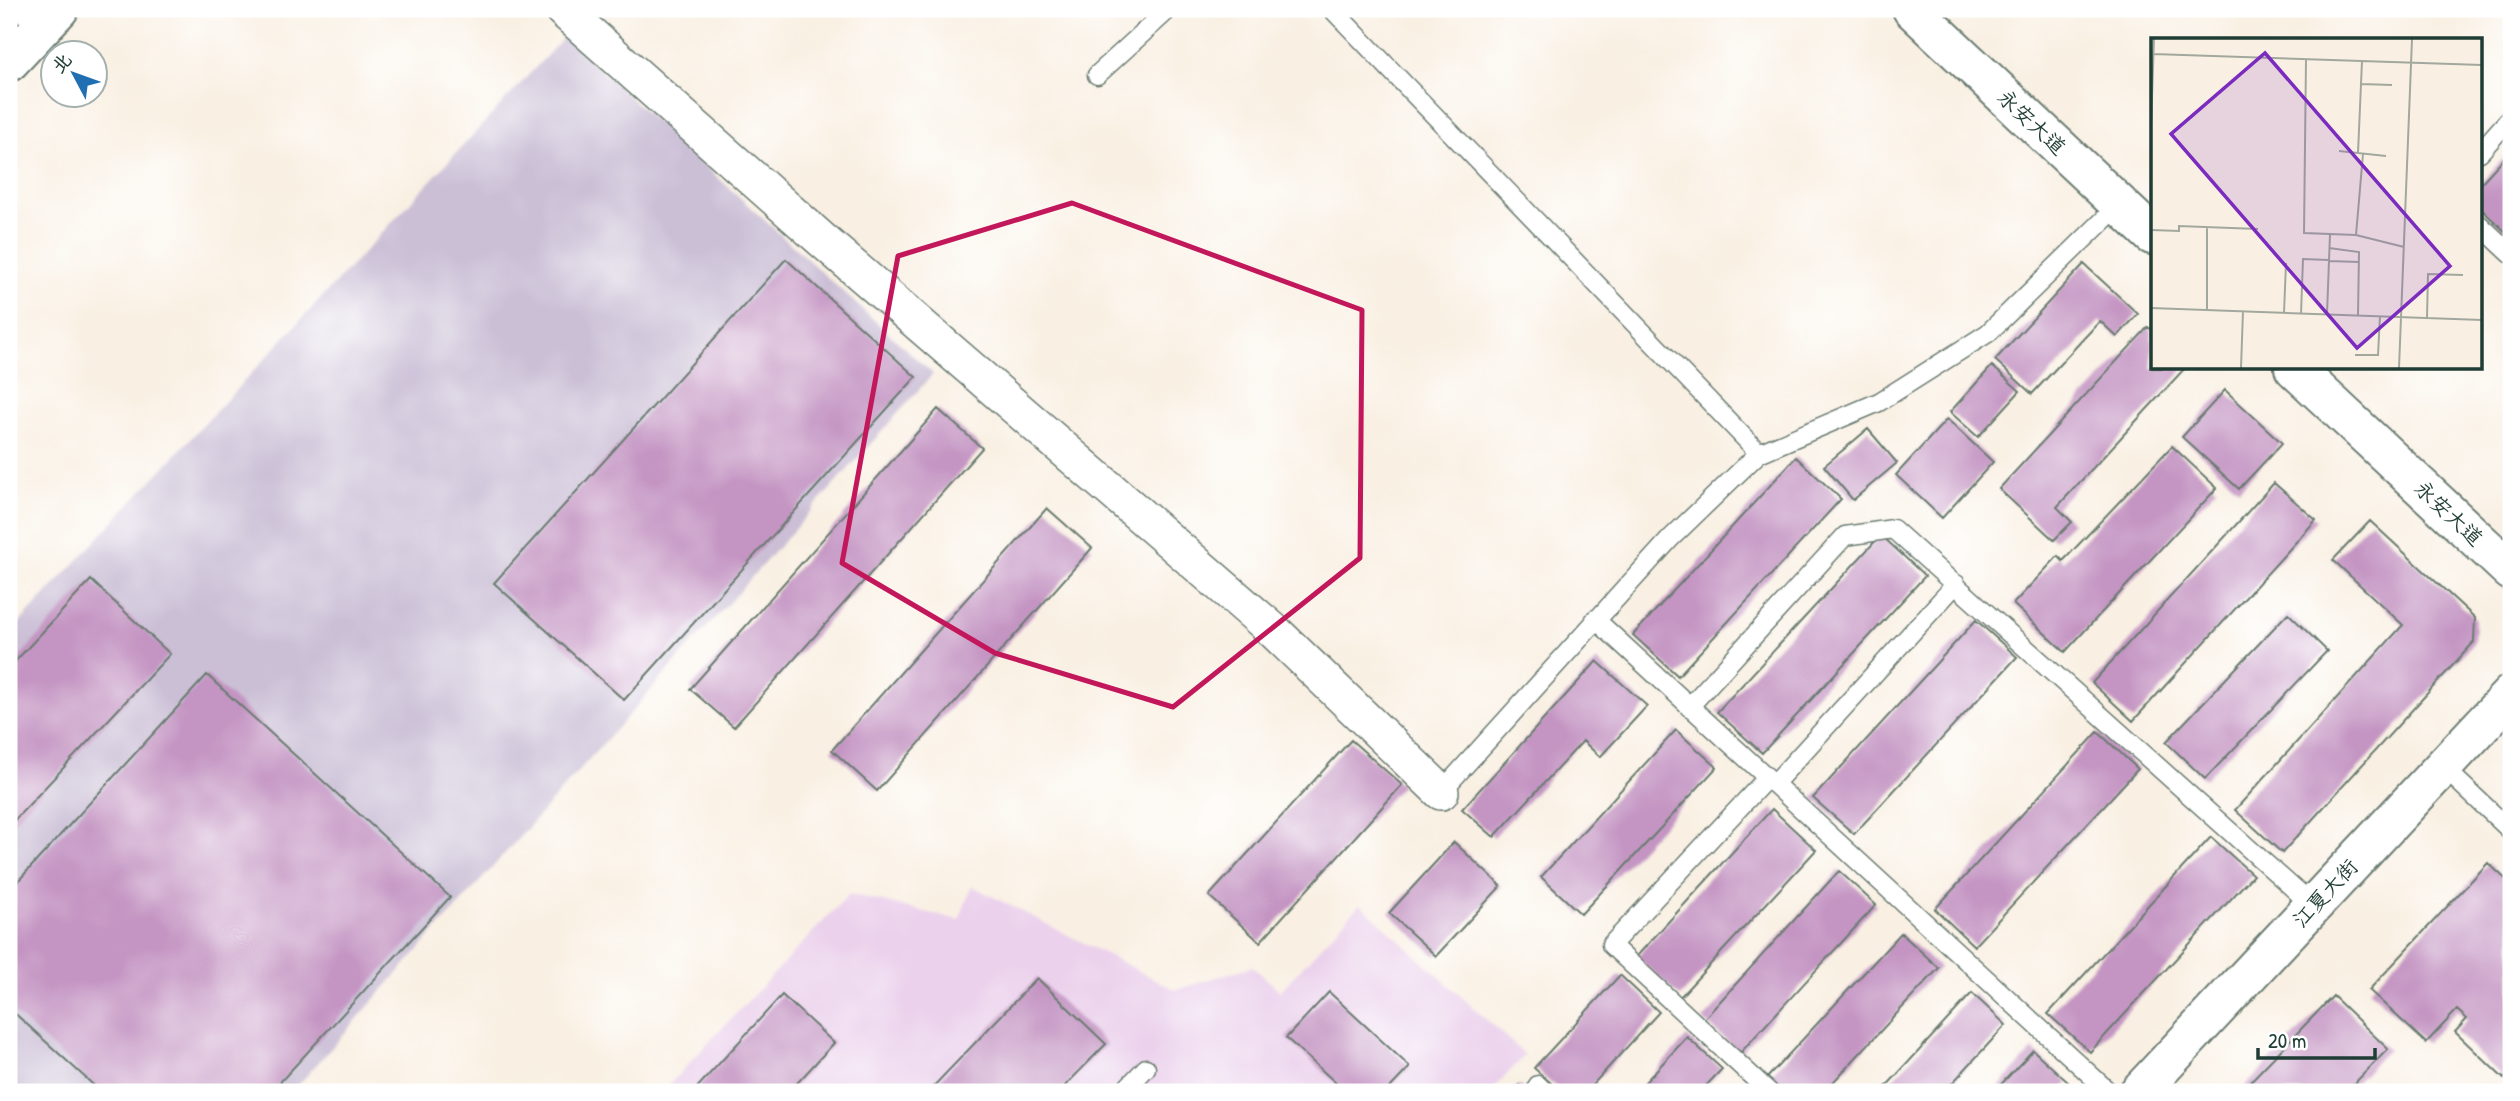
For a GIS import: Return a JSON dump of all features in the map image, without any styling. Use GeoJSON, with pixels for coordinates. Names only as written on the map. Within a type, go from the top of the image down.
{"type":"FeatureCollection","features":[{"type":"Feature","properties":{"kind":"street"},"geometry":{"type":"LineString","coordinates":[[562,9],[821,239],[1275,632],[1441,792]]}},
{"type":"Feature","properties":{"kind":"street","name":"永安大道"},"geometry":{"type":"LineString","coordinates":[[1912,9],[2151,234]]}},
{"type":"Feature","properties":{"kind":"street"},"geometry":{"type":"LineString","coordinates":[[9,62],[39,16]]}},
{"type":"Feature","properties":{"kind":"street","name":"永安大道"},"geometry":{"type":"LineString","coordinates":[[2295,369],[2511,571]]}},
{"type":"Feature","properties":{"kind":"street","name":"江夏大街"},"geometry":{"type":"LineString","coordinates":[[2139,1092],[2511,694]]}},
{"type":"Feature","properties":{"kind":"lane"},"geometry":{"type":"LineString","coordinates":[[1097,75],[1169,9]]}},
{"type":"Feature","properties":{"kind":"lane"},"geometry":{"type":"LineString","coordinates":[[1332,9],[1759,453]]}},
{"type":"Feature","properties":{"kind":"lane"},"geometry":{"type":"LineString","coordinates":[[2482,150],[2511,117]]}},
{"type":"Feature","properties":{"kind":"lane"},"geometry":{"type":"LineString","coordinates":[[1441,792],[1670,539],[1759,453],[1879,402],[1988,333],[2120,204]]}},
{"type":"Feature","properties":{"kind":"lane"},"geometry":{"type":"LineString","coordinates":[[2482,227],[2511,254]]}},
{"type":"Feature","properties":{"kind":"lane"},"geometry":{"type":"LineString","coordinates":[[1689,707],[1845,536],[1894,528],[2313,906]]}},
{"type":"Feature","properties":{"kind":"lane"},"geometry":{"type":"LineString","coordinates":[[1769,1092],[1611,945],[1956,584]]}},
{"type":"Feature","properties":{"kind":"lane"},"geometry":{"type":"LineString","coordinates":[[1595,620],[2109,1092]]}},
{"type":"Feature","properties":{"kind":"lane"},"geometry":{"type":"LineString","coordinates":[[2443,767],[2511,831]]}},
{"type":"Feature","properties":{"kind":"lane"},"geometry":{"type":"LineString","coordinates":[[1124,1092],[1146,1068]]}},
{"type":"Feature","properties":{"kind":"highlighted area"},"geometry":{"type":"Polygon","coordinates":[[[1072,203],[1362,310],[1360,558],[1173,707],[995,653],[842,563],[898,256],[1072,203]]]}},
{"type":"Feature","properties":{"kind":"shaded area"},"geometry":{"type":"Polygon","coordinates":[[[564,37],[933,374],[292,1092],[9,1092],[9,634],[564,37]]]}},
{"type":"Feature","properties":{"kind":"shaded area"},"geometry":{"type":"Polygon","coordinates":[[[972,886],[1176,990],[1252,966],[1280,991],[1360,904],[1525,1055],[1491,1092],[662,1092],[849,894],[959,920],[972,886]]]}},
{"type":"Feature","properties":{"kind":"building"},"geometry":{"type":"Polygon","coordinates":[[[2511,150],[2511,231],[2508,234],[2482,210],[2482,182],[2511,150]]]}},
{"type":"Feature","properties":{"kind":"building"},"geometry":{"type":"Polygon","coordinates":[[[786,259],[916,377],[624,700],[494,583],[786,259]]]}},
{"type":"Feature","properties":{"kind":"building"},"geometry":{"type":"Polygon","coordinates":[[[2084,264],[2138,314],[2117,337],[2100,321],[2032,394],[1995,360],[2084,264]]]}},
{"type":"Feature","properties":{"kind":"building"},"geometry":{"type":"Polygon","coordinates":[[[2148,327],[2151,329],[2151,369],[2184,369],[2057,507],[2072,522],[2054,540],[1999,489],[2148,327]]]}},
{"type":"Feature","properties":{"kind":"building"},"geometry":{"type":"Polygon","coordinates":[[[1992,366],[2020,391],[1978,437],[1950,412],[1992,366]]]}},
{"type":"Feature","properties":{"kind":"building"},"geometry":{"type":"Polygon","coordinates":[[[2225,390],[2282,443],[2239,489],[2182,437],[2225,390]]]}},
{"type":"Feature","properties":{"kind":"building"},"geometry":{"type":"Polygon","coordinates":[[[938,409],[982,448],[734,727],[690,689],[938,409]]]}},
{"type":"Feature","properties":{"kind":"building"},"geometry":{"type":"Polygon","coordinates":[[[1947,419],[1993,462],[1942,518],[1896,475],[1947,419]]]}},
{"type":"Feature","properties":{"kind":"building"},"geometry":{"type":"Polygon","coordinates":[[[1868,429],[1897,463],[1853,500],[1824,466],[1868,429]]]}},
{"type":"Feature","properties":{"kind":"building"},"geometry":{"type":"Polygon","coordinates":[[[2172,446],[2217,488],[2065,652],[2013,604],[2058,556],[2063,561],[2172,446]]]}},
{"type":"Feature","properties":{"kind":"building"},"geometry":{"type":"Polygon","coordinates":[[[1796,457],[1841,499],[1678,676],[1633,635],[1796,457]]]}},
{"type":"Feature","properties":{"kind":"building"},"geometry":{"type":"Polygon","coordinates":[[[2274,483],[2316,520],[2133,721],[2092,683],[2274,483]]]}},
{"type":"Feature","properties":{"kind":"building"},"geometry":{"type":"Polygon","coordinates":[[[1047,508],[1092,548],[877,791],[832,750],[1047,508]]]}},
{"type":"Feature","properties":{"kind":"building"},"geometry":{"type":"Polygon","coordinates":[[[2370,521],[2475,618],[2474,642],[2282,853],[2235,810],[2403,625],[2333,560],[2370,521]]]}},
{"type":"Feature","properties":{"kind":"building"},"geometry":{"type":"Polygon","coordinates":[[[1881,535],[1925,576],[1762,753],[1717,712],[1881,535]]]}},
{"type":"Feature","properties":{"kind":"building"},"geometry":{"type":"Polygon","coordinates":[[[91,580],[170,654],[9,826],[9,668],[91,580]]]}},
{"type":"Feature","properties":{"kind":"building"},"geometry":{"type":"Polygon","coordinates":[[[2288,613],[2327,651],[2205,779],[2166,742],[2288,613]]]}},
{"type":"Feature","properties":{"kind":"building"},"geometry":{"type":"Polygon","coordinates":[[[1976,620],[2017,657],[1854,834],[1813,798],[1976,620]]]}},
{"type":"Feature","properties":{"kind":"building"},"geometry":{"type":"Polygon","coordinates":[[[1597,661],[1647,706],[1600,757],[1583,741],[1494,837],[1462,809],[1597,661]]]}},
{"type":"Feature","properties":{"kind":"building"},"geometry":{"type":"Polygon","coordinates":[[[207,675],[450,897],[271,1092],[101,1092],[9,1008],[9,891],[207,675]]]}},
{"type":"Feature","properties":{"kind":"building"},"geometry":{"type":"Polygon","coordinates":[[[1676,730],[1717,767],[1581,914],[1541,877],[1676,730]]]}},
{"type":"Feature","properties":{"kind":"building"},"geometry":{"type":"Polygon","coordinates":[[[2098,732],[2138,769],[1974,946],[1935,909],[2098,732]]]}},
{"type":"Feature","properties":{"kind":"building"},"geometry":{"type":"Polygon","coordinates":[[[1351,740],[1402,785],[1260,942],[1209,896],[1351,740]]]}},
{"type":"Feature","properties":{"kind":"building"},"geometry":{"type":"Polygon","coordinates":[[[1772,809],[1816,850],[1680,997],[1636,957],[1772,809]]]}},
{"type":"Feature","properties":{"kind":"building"},"geometry":{"type":"Polygon","coordinates":[[[2211,837],[2253,875],[2090,1052],[2048,1014],[2211,837]]]}},
{"type":"Feature","properties":{"kind":"building"},"geometry":{"type":"Polygon","coordinates":[[[1454,842],[1501,886],[1436,956],[1389,913],[1454,842]]]}},
{"type":"Feature","properties":{"kind":"building"},"geometry":{"type":"Polygon","coordinates":[[[2488,863],[2511,884],[2511,1071],[2504,1079],[2455,1032],[2467,1019],[2457,1010],[2426,1043],[2369,990],[2488,863]]]}},
{"type":"Feature","properties":{"kind":"building"},"geometry":{"type":"Polygon","coordinates":[[[1839,871],[1876,905],[1740,1053],[1703,1020],[1839,871]]]}},
{"type":"Feature","properties":{"kind":"building"},"geometry":{"type":"Polygon","coordinates":[[[1901,933],[1939,968],[1824,1092],[1783,1092],[1767,1078],[1901,933]]]}},
{"type":"Feature","properties":{"kind":"building"},"geometry":{"type":"Polygon","coordinates":[[[1620,975],[1659,1012],[1586,1092],[1561,1092],[1534,1068],[1620,975]]]}},
{"type":"Feature","properties":{"kind":"building"},"geometry":{"type":"Polygon","coordinates":[[[1037,978],[1106,1044],[1059,1092],[928,1092],[1037,978]]]}},
{"type":"Feature","properties":{"kind":"building"},"geometry":{"type":"Polygon","coordinates":[[[1329,992],[1410,1067],[1386,1092],[1346,1092],[1286,1038],[1329,992]]]}},
{"type":"Feature","properties":{"kind":"building"},"geometry":{"type":"Polygon","coordinates":[[[1972,993],[2006,1025],[1944,1092],[1881,1092],[1972,993]]]}},
{"type":"Feature","properties":{"kind":"building"},"geometry":{"type":"Polygon","coordinates":[[[782,995],[834,1043],[789,1092],[693,1092],[782,995]]]}},
{"type":"Feature","properties":{"kind":"building"},"geometry":{"type":"Polygon","coordinates":[[[2333,996],[2388,1049],[2346,1092],[2242,1092],[2241,1091],[2333,996]]]}},
{"type":"Feature","properties":{"kind":"building"},"geometry":{"type":"Polygon","coordinates":[[[1687,1037],[1722,1069],[1700,1092],[1636,1092],[1687,1037]]]}},
{"type":"Feature","properties":{"kind":"building"},"geometry":{"type":"Polygon","coordinates":[[[2033,1050],[2069,1083],[2061,1092],[1994,1092],[2033,1050]]]}},
{"type":"Feature","properties":{"kind":"building"},"geometry":{"type":"Polygon","coordinates":[[[1519,1085],[1527,1092],[1512,1092],[1519,1085]]]}}]}
